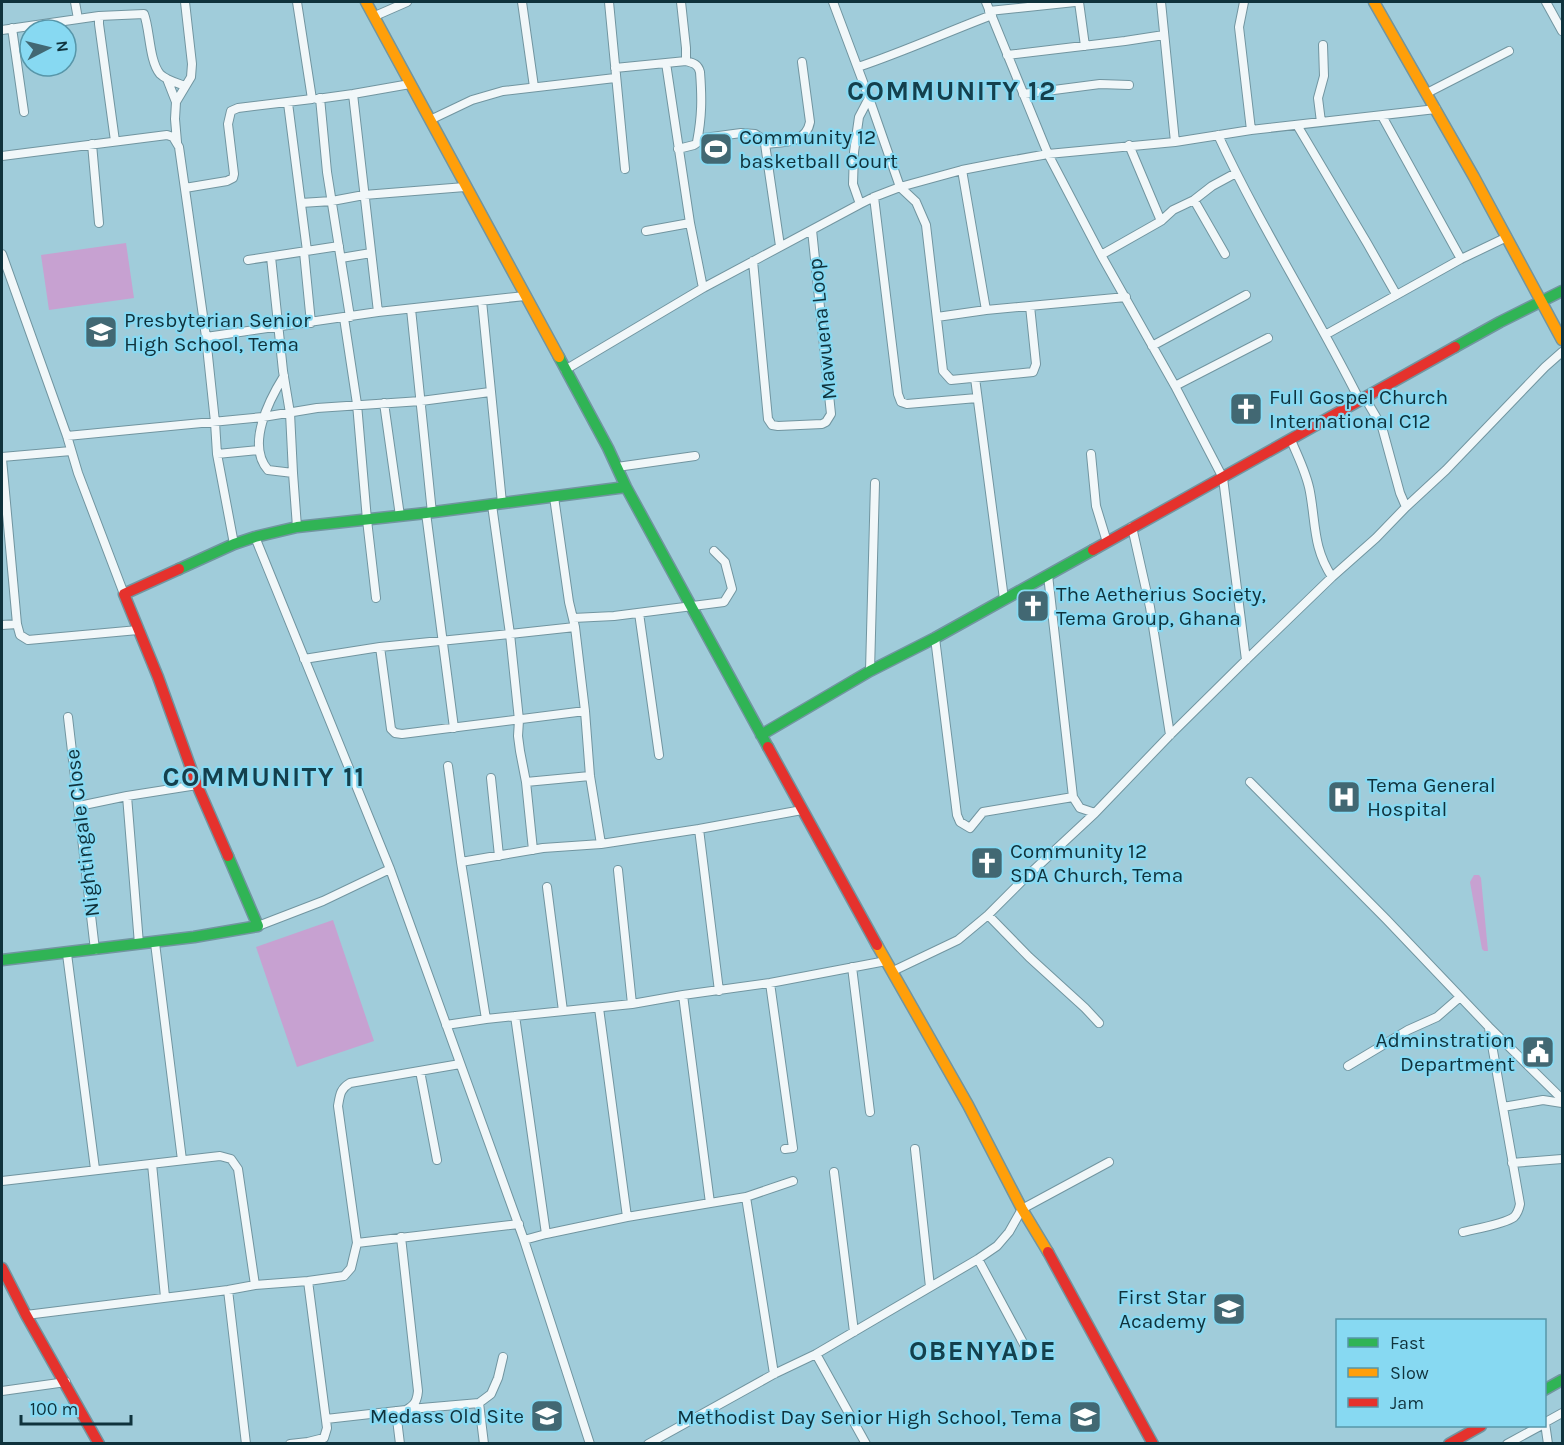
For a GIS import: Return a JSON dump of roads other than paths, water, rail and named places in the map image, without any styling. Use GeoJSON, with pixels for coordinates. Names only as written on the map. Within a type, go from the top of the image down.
{"type":"FeatureCollection","features":[{"type":"Feature","properties":{"kind":"street"},"geometry":{"type":"LineString","coordinates":[[75,2],[78,18]]}},
{"type":"Feature","properties":{"kind":"street"},"geometry":{"type":"LineString","coordinates":[[176,102],[191,77],[192,64],[185,2]]}},
{"type":"Feature","properties":{"kind":"street"},"geometry":{"type":"LineString","coordinates":[[297,2],[316,99],[341,258],[376,598]]}},
{"type":"Feature","properties":{"kind":"street"},"geometry":{"type":"LineString","coordinates":[[366,2],[761,735],[968,1105],[1022,1209],[1056,1266],[1153,1443]]}},
{"type":"Feature","properties":{"kind":"street"},"geometry":{"type":"LineString","coordinates":[[375,16],[407,2]]}},
{"type":"Feature","properties":{"kind":"street"},"geometry":{"type":"LineString","coordinates":[[522,2],[534,87]]}},
{"type":"Feature","properties":{"kind":"street"},"geometry":{"type":"LineString","coordinates":[[609,2],[624,169]]}},
{"type":"Feature","properties":{"kind":"street"},"geometry":{"type":"LineString","coordinates":[[681,2],[686,61]]}},
{"type":"Feature","properties":{"kind":"street"},"geometry":{"type":"LineString","coordinates":[[833,2],[900,188],[916,202],[926,225],[943,371],[951,380],[1033,372],[1036,364],[1030,306]]}},
{"type":"Feature","properties":{"kind":"street"},"geometry":{"type":"LineString","coordinates":[[986,2],[1048,154],[1223,478],[1246,660]]}},
{"type":"Feature","properties":{"kind":"street"},"geometry":{"type":"LineString","coordinates":[[858,67],[893,56],[990,13],[1077,2],[1085,46]]}},
{"type":"Feature","properties":{"kind":"street"},"geometry":{"type":"LineString","coordinates":[[1161,2],[1175,142]]}},
{"type":"Feature","properties":{"kind":"street"},"geometry":{"type":"LineString","coordinates":[[1244,2],[1239,27],[1251,130]]}},
{"type":"Feature","properties":{"kind":"street"},"geometry":{"type":"LineString","coordinates":[[1374,2],[1427,93],[1563,340]]}},
{"type":"Feature","properties":{"kind":"street"},"geometry":{"type":"LineString","coordinates":[[1546,2],[1563,31]]}},
{"type":"Feature","properties":{"kind":"street"},"geometry":{"type":"LineString","coordinates":[[78,19],[144,14],[157,69],[167,79],[185,86]]}},
{"type":"Feature","properties":{"kind":"street"},"geometry":{"type":"LineString","coordinates":[[99,16],[115,141]]}},
{"type":"Feature","properties":{"kind":"street"},"geometry":{"type":"LineString","coordinates":[[2,30],[18,27]]}},
{"type":"Feature","properties":{"kind":"street"},"geometry":{"type":"LineString","coordinates":[[12,28],[24,112]]}},
{"type":"Feature","properties":{"kind":"street"},"geometry":{"type":"LineString","coordinates":[[1007,55],[1164,35]]}},
{"type":"Feature","properties":{"kind":"street"},"geometry":{"type":"LineString","coordinates":[[1321,122],[1318,98],[1324,76],[1323,45]]}},
{"type":"Feature","properties":{"kind":"street"},"geometry":{"type":"LineString","coordinates":[[1427,93],[1509,51]]}},
{"type":"Feature","properties":{"kind":"street"},"geometry":{"type":"LineString","coordinates":[[615,68],[686,61],[696,64],[700,72],[703,103],[697,142]]}},
{"type":"Feature","properties":{"kind":"street"},"geometry":{"type":"LineString","coordinates":[[765,144],[793,140],[806,134],[810,122],[802,62]]}},
{"type":"Feature","properties":{"kind":"street"},"geometry":{"type":"LineString","coordinates":[[666,63],[690,223],[703,288]]}},
{"type":"Feature","properties":{"kind":"street"},"geometry":{"type":"LineString","coordinates":[[430,120],[472,100],[503,91],[615,78]]}},
{"type":"Feature","properties":{"kind":"street"},"geometry":{"type":"LineString","coordinates":[[167,79],[176,102],[177,142],[206,337],[217,454],[234,544]]}},
{"type":"Feature","properties":{"kind":"street"},"geometry":{"type":"LineString","coordinates":[[185,188],[233,178],[228,124],[231,111],[238,108],[353,94],[410,84]]}},
{"type":"Feature","properties":{"kind":"street"},"geometry":{"type":"LineString","coordinates":[[1023,94],[1100,84],[1129,85]]}},
{"type":"Feature","properties":{"kind":"street"},"geometry":{"type":"LineString","coordinates":[[353,94],[378,312]]}},
{"type":"Feature","properties":{"kind":"street"},"geometry":{"type":"LineString","coordinates":[[860,204],[853,184],[854,152],[859,117],[869,98]]}},
{"type":"Feature","properties":{"kind":"street"},"geometry":{"type":"LineString","coordinates":[[288,103],[301,203],[311,323]]}},
{"type":"Feature","properties":{"kind":"street"},"geometry":{"type":"LineString","coordinates":[[566,370],[703,288],[780,246],[874,197],[900,188],[962,170],[1048,154],[1175,142],[1251,130],[1436,110]]}},
{"type":"Feature","properties":{"kind":"street"},"geometry":{"type":"LineString","coordinates":[[1382,116],[1461,259]]}},
{"type":"Feature","properties":{"kind":"street"},"geometry":{"type":"LineString","coordinates":[[1297,125],[1396,294]]}},
{"type":"Feature","properties":{"kind":"street"},"geometry":{"type":"LineString","coordinates":[[678,149],[694,145],[712,136],[741,133],[755,134],[761,138],[765,144],[780,246]]}},
{"type":"Feature","properties":{"kind":"street"},"geometry":{"type":"LineString","coordinates":[[2,156],[167,135],[173,137],[177,142]]}},
{"type":"Feature","properties":{"kind":"street"},"geometry":{"type":"LineString","coordinates":[[1218,135],[1236,174],[1325,334],[1363,400],[1382,427],[1406,507]]}},
{"type":"Feature","properties":{"kind":"street"},"geometry":{"type":"LineString","coordinates":[[92,144],[99,223]]}},
{"type":"Feature","properties":{"kind":"street"},"geometry":{"type":"LineString","coordinates":[[1129,146],[1161,220]]}},
{"type":"Feature","properties":{"kind":"street"},"geometry":{"type":"LineString","coordinates":[[962,170],[986,310]]}},
{"type":"Feature","properties":{"kind":"street"},"geometry":{"type":"LineString","coordinates":[[1101,255],[1161,220],[1173,210],[1194,200],[1212,186],[1236,174]]}},
{"type":"Feature","properties":{"kind":"street"},"geometry":{"type":"LineString","coordinates":[[301,203],[333,201],[364,195],[465,187]]}},
{"type":"Feature","properties":{"kind":"street"},"geometry":{"type":"LineString","coordinates":[[874,197],[898,394],[901,402],[907,404],[977,398]]}},
{"type":"Feature","properties":{"kind":"street"},"geometry":{"type":"LineString","coordinates":[[1194,200],[1225,254]]}},
{"type":"Feature","properties":{"kind":"street"},"geometry":{"type":"LineString","coordinates":[[646,231],[690,223]]}},
{"type":"Feature","properties":{"kind":"street","name":"Mawuena Loop"},"geometry":{"type":"LineString","coordinates":[[753,261],[768,419],[772,425],[778,426],[822,424],[831,414],[812,230]]}},
{"type":"Feature","properties":{"kind":"street"},"geometry":{"type":"LineString","coordinates":[[1325,334],[1461,259],[1507,237]]}},
{"type":"Feature","properties":{"kind":"street"},"geometry":{"type":"LineString","coordinates":[[248,260],[339,246]]}},
{"type":"Feature","properties":{"kind":"street"},"geometry":{"type":"LineString","coordinates":[[341,258],[371,253]]}},
{"type":"Feature","properties":{"kind":"street"},"geometry":{"type":"LineString","coordinates":[[2,254],[5,273],[124,594],[158,677],[197,785],[258,926]]}},
{"type":"Feature","properties":{"kind":"street"},"geometry":{"type":"LineString","coordinates":[[271,257],[290,413],[297,527]]}},
{"type":"Feature","properties":{"kind":"street"},"geometry":{"type":"LineString","coordinates":[[761,735],[870,671],[936,638],[1540,301],[1563,291]]}},
{"type":"Feature","properties":{"kind":"street"},"geometry":{"type":"LineString","coordinates":[[1152,346],[1246,295]]}},
{"type":"Feature","properties":{"kind":"street"},"geometry":{"type":"LineString","coordinates":[[206,337],[378,312],[525,296]]}},
{"type":"Feature","properties":{"kind":"street"},"geometry":{"type":"LineString","coordinates":[[937,317],[986,310],[1126,297]]}},
{"type":"Feature","properties":{"kind":"street"},"geometry":{"type":"LineString","coordinates":[[482,301],[497,504],[519,720],[518,736],[526,783],[533,850]]}},
{"type":"Feature","properties":{"kind":"street"},"geometry":{"type":"LineString","coordinates":[[411,309],[421,401],[429,513],[454,728]]}},
{"type":"Feature","properties":{"kind":"street"},"geometry":{"type":"LineString","coordinates":[[1175,386],[1268,338]]}},
{"type":"Feature","properties":{"kind":"street"},"geometry":{"type":"LineString","coordinates":[[893,971],[958,940],[988,915],[1095,813],[1246,660],[1446,470],[1545,367],[1563,352]]}},
{"type":"Feature","properties":{"kind":"street"},"geometry":{"type":"LineString","coordinates":[[284,376],[272,395],[263,417],[259,450],[263,464],[268,470],[293,473]]}},
{"type":"Feature","properties":{"kind":"street"},"geometry":{"type":"LineString","coordinates":[[975,378],[1004,599]]}},
{"type":"Feature","properties":{"kind":"street"},"geometry":{"type":"LineString","coordinates":[[67,436],[263,417],[317,408],[421,401],[490,392]]}},
{"type":"Feature","properties":{"kind":"street"},"geometry":{"type":"LineString","coordinates":[[384,403],[400,516]]}},
{"type":"Feature","properties":{"kind":"street"},"geometry":{"type":"LineString","coordinates":[[1291,440],[1309,486],[1318,548],[1332,577]]}},
{"type":"Feature","properties":{"kind":"street"},"geometry":{"type":"LineString","coordinates":[[217,454],[259,450]]}},
{"type":"Feature","properties":{"kind":"street"},"geometry":{"type":"LineString","coordinates":[[71,451],[2,458],[17,624],[20,635],[28,640],[138,630]]}},
{"type":"Feature","properties":{"kind":"street"},"geometry":{"type":"LineString","coordinates":[[1091,454],[1096,506],[1107,542]]}},
{"type":"Feature","properties":{"kind":"street"},"geometry":{"type":"LineString","coordinates":[[617,467],[694,456]]}},
{"type":"Feature","properties":{"kind":"street"},"geometry":{"type":"LineString","coordinates":[[870,671],[875,483]]}},
{"type":"Feature","properties":{"kind":"street"},"geometry":{"type":"LineString","coordinates":[[124,594],[234,544],[297,527],[429,513],[626,487]]}},
{"type":"Feature","properties":{"kind":"street"},"geometry":{"type":"LineString","coordinates":[[554,497],[574,622],[590,776],[601,844]]}},
{"type":"Feature","properties":{"kind":"street"},"geometry":{"type":"LineString","coordinates":[[1132,527],[1150,607],[1170,735]]}},
{"type":"Feature","properties":{"kind":"street"},"geometry":{"type":"LineString","coordinates":[[255,537],[390,869],[519,1224],[590,1443]]}},
{"type":"Feature","properties":{"kind":"street"},"geometry":{"type":"LineString","coordinates":[[304,659],[380,647],[510,634],[614,616],[723,603],[732,589],[725,562],[714,551]]}},
{"type":"Feature","properties":{"kind":"street"},"geometry":{"type":"LineString","coordinates":[[1048,575],[1072,797],[1080,808],[1095,813]]}},
{"type":"Feature","properties":{"kind":"street"},"geometry":{"type":"LineString","coordinates":[[639,613],[659,755]]}},
{"type":"Feature","properties":{"kind":"street"},"geometry":{"type":"LineString","coordinates":[[2,625],[17,624]]}},
{"type":"Feature","properties":{"kind":"street"},"geometry":{"type":"LineString","coordinates":[[936,638],[957,815],[960,822],[970,828],[983,813],[1072,797]]}},
{"type":"Feature","properties":{"kind":"street"},"geometry":{"type":"LineString","coordinates":[[380,647],[391,729],[395,733],[454,728],[585,711]]}},
{"type":"Feature","properties":{"kind":"street","name":"Nightingale Close"},"geometry":{"type":"LineString","coordinates":[[68,717],[96,950]]}},
{"type":"Feature","properties":{"kind":"street"},"geometry":{"type":"LineString","coordinates":[[448,766],[486,1019]]}},
{"type":"Feature","properties":{"kind":"street"},"geometry":{"type":"LineString","coordinates":[[526,783],[590,776]]}},
{"type":"Feature","properties":{"kind":"street"},"geometry":{"type":"LineString","coordinates":[[491,778],[499,856]]}},
{"type":"Feature","properties":{"kind":"street"},"geometry":{"type":"LineString","coordinates":[[1250,782],[1563,1101]]}},
{"type":"Feature","properties":{"kind":"street"},"geometry":{"type":"LineString","coordinates":[[79,806],[197,785]]}},
{"type":"Feature","properties":{"kind":"street"},"geometry":{"type":"LineString","coordinates":[[127,796],[139,944]]}},
{"type":"Feature","properties":{"kind":"street"},"geometry":{"type":"LineString","coordinates":[[462,862],[543,848],[601,844],[802,810]]}},
{"type":"Feature","properties":{"kind":"street"},"geometry":{"type":"LineString","coordinates":[[699,829],[719,991]]}},
{"type":"Feature","properties":{"kind":"street"},"geometry":{"type":"LineString","coordinates":[[2,960],[155,943],[228,933],[258,926],[323,901],[390,869]]}},
{"type":"Feature","properties":{"kind":"street"},"geometry":{"type":"LineString","coordinates":[[618,870],[632,1004]]}},
{"type":"Feature","properties":{"kind":"street"},"geometry":{"type":"LineString","coordinates":[[547,887],[563,1011]]}},
{"type":"Feature","properties":{"kind":"street"},"geometry":{"type":"LineString","coordinates":[[988,915],[1099,1023]]}},
{"type":"Feature","properties":{"kind":"street"},"geometry":{"type":"LineString","coordinates":[[155,943],[182,1160]]}},
{"type":"Feature","properties":{"kind":"street"},"geometry":{"type":"LineString","coordinates":[[67,954],[95,1169]]}},
{"type":"Feature","properties":{"kind":"street"},"geometry":{"type":"LineString","coordinates":[[446,1025],[632,1004],[886,962]]}},
{"type":"Feature","properties":{"kind":"street"},"geometry":{"type":"LineString","coordinates":[[852,967],[870,1112]]}},
{"type":"Feature","properties":{"kind":"street"},"geometry":{"type":"LineString","coordinates":[[770,982],[793,1148],[785,1149]]}},
{"type":"Feature","properties":{"kind":"street"},"geometry":{"type":"LineString","coordinates":[[683,995],[710,1203]]}},
{"type":"Feature","properties":{"kind":"street"},"geometry":{"type":"LineString","coordinates":[[1348,1066],[1408,1030],[1437,1017],[1460,997]]}},
{"type":"Feature","properties":{"kind":"street"},"geometry":{"type":"LineString","coordinates":[[599,1008],[627,1216]]}},
{"type":"Feature","properties":{"kind":"street"},"geometry":{"type":"LineString","coordinates":[[515,1016],[546,1234]]}},
{"type":"Feature","properties":{"kind":"street"},"geometry":{"type":"LineString","coordinates":[[1463,1232],[1508,1220],[1516,1216],[1520,1204],[1489,1027]]}},
{"type":"Feature","properties":{"kind":"street"},"geometry":{"type":"LineString","coordinates":[[26,1315],[255,1285],[344,1276],[351,1268],[357,1243],[338,1106],[340,1093],[350,1083],[460,1064]]}},
{"type":"Feature","properties":{"kind":"street"},"geometry":{"type":"LineString","coordinates":[[420,1071],[438,1160]]}},
{"type":"Feature","properties":{"kind":"street"},"geometry":{"type":"LineString","coordinates":[[1503,1107],[1529,1101],[1563,1101]]}},
{"type":"Feature","properties":{"kind":"street"},"geometry":{"type":"LineString","coordinates":[[915,1149],[930,1287]]}},
{"type":"Feature","properties":{"kind":"street"},"geometry":{"type":"LineString","coordinates":[[2,1181],[220,1156],[231,1159],[238,1169],[255,1285]]}},
{"type":"Feature","properties":{"kind":"street"},"geometry":{"type":"LineString","coordinates":[[1512,1163],[1563,1159]]}},
{"type":"Feature","properties":{"kind":"street"},"geometry":{"type":"LineString","coordinates":[[648,1443],[774,1374],[816,1354],[978,1259],[997,1246],[1009,1232],[1022,1209],[1109,1161]]}},
{"type":"Feature","properties":{"kind":"street"},"geometry":{"type":"LineString","coordinates":[[152,1164],[165,1298]]}},
{"type":"Feature","properties":{"kind":"street"},"geometry":{"type":"LineString","coordinates":[[834,1172],[854,1332]]}},
{"type":"Feature","properties":{"kind":"street"},"geometry":{"type":"LineString","coordinates":[[524,1240],[627,1216],[746,1197],[793,1181]]}},
{"type":"Feature","properties":{"kind":"street"},"geometry":{"type":"LineString","coordinates":[[746,1197],[774,1374]]}},
{"type":"Feature","properties":{"kind":"street"},"geometry":{"type":"LineString","coordinates":[[357,1243],[519,1224]]}},
{"type":"Feature","properties":{"kind":"street"},"geometry":{"type":"LineString","coordinates":[[401,1237],[418,1391],[414,1406],[406,1410]]}},
{"type":"Feature","properties":{"kind":"street"},"geometry":{"type":"LineString","coordinates":[[978,1259],[1028,1352]]}},
{"type":"Feature","properties":{"kind":"street"},"geometry":{"type":"LineString","coordinates":[[2,1268],[99,1443]]}},
{"type":"Feature","properties":{"kind":"street"},"geometry":{"type":"LineString","coordinates":[[290,1443],[324,1438],[327,1428],[308,1281]]}},
{"type":"Feature","properties":{"kind":"street"},"geometry":{"type":"LineString","coordinates":[[228,1290],[246,1443]]}},
{"type":"Feature","properties":{"kind":"street"},"geometry":{"type":"LineString","coordinates":[[816,1354],[866,1443]]}},
{"type":"Feature","properties":{"kind":"street"},"geometry":{"type":"LineString","coordinates":[[327,1419],[479,1402],[491,1394],[503,1357]]}},
{"type":"Feature","properties":{"kind":"street"},"geometry":{"type":"LineString","coordinates":[[1546,1389],[1563,1380]]}},
{"type":"Feature","properties":{"kind":"street"},"geometry":{"type":"LineString","coordinates":[[2,1391],[66,1382]]}},
{"type":"Feature","properties":{"kind":"street"},"geometry":{"type":"LineString","coordinates":[[479,1402],[484,1443]]}},
{"type":"Feature","properties":{"kind":"street"},"geometry":{"type":"LineString","coordinates":[[396,1411],[400,1443]]}},
{"type":"Feature","properties":{"kind":"street"},"geometry":{"type":"LineString","coordinates":[[1546,1422],[1563,1413]]}},
{"type":"Feature","properties":{"kind":"street"},"geometry":{"type":"LineString","coordinates":[[1449,1443],[1477,1427]]}},
{"type":"Feature","properties":{"kind":"street"},"geometry":{"type":"LineString","coordinates":[[1507,1443],[1537,1427]]}},
{"type":"Feature","properties":{"kind":"street"},"geometry":{"type":"LineString","coordinates":[[1544,1427],[1548,1443]]}},
{"type":"Feature","properties":{"kind":"place","name":"Community 12 basketball Court"},"geometry":{"type":"Point","coordinates":[716,149]}},
{"type":"Feature","properties":{"kind":"place","name":"Presbyterian Senior High School, Tema"},"geometry":{"type":"Point","coordinates":[101,332]}},
{"type":"Feature","properties":{"kind":"place","name":"Full Gospel Church International C12"},"geometry":{"type":"Point","coordinates":[1246,409]}},
{"type":"Feature","properties":{"kind":"place","name":"The Aetherius Society, Tema Group, Ghana"},"geometry":{"type":"Point","coordinates":[1033,606]}},
{"type":"Feature","properties":{"kind":"place","name":"Tema General Hospital"},"geometry":{"type":"Point","coordinates":[1344,797]}},
{"type":"Feature","properties":{"kind":"place","name":"Community 12 SDA Church, Tema"},"geometry":{"type":"Point","coordinates":[987,863]}},
{"type":"Feature","properties":{"kind":"place","name":"Adminstration Department"},"geometry":{"type":"Point","coordinates":[1538,1052]}},
{"type":"Feature","properties":{"kind":"place","name":"First Star Academy"},"geometry":{"type":"Point","coordinates":[1229,1309]}},
{"type":"Feature","properties":{"kind":"place","name":"Medass Old Site"},"geometry":{"type":"Point","coordinates":[547,1416]}},
{"type":"Feature","properties":{"kind":"place","name":"Methodist Day Senior High School, Tema"},"geometry":{"type":"Point","coordinates":[1085,1417]}},
{"type":"Feature","properties":{"kind":"district","name":"COMMUNITY 12"},"geometry":{"type":"Point","coordinates":[952,91]}},
{"type":"Feature","properties":{"kind":"district","name":"COMMUNITY 11"},"geometry":{"type":"Point","coordinates":[264,777]}},
{"type":"Feature","properties":{"kind":"district","name":"OBENYADE"},"geometry":{"type":"Point","coordinates":[983,1351]}}]}
